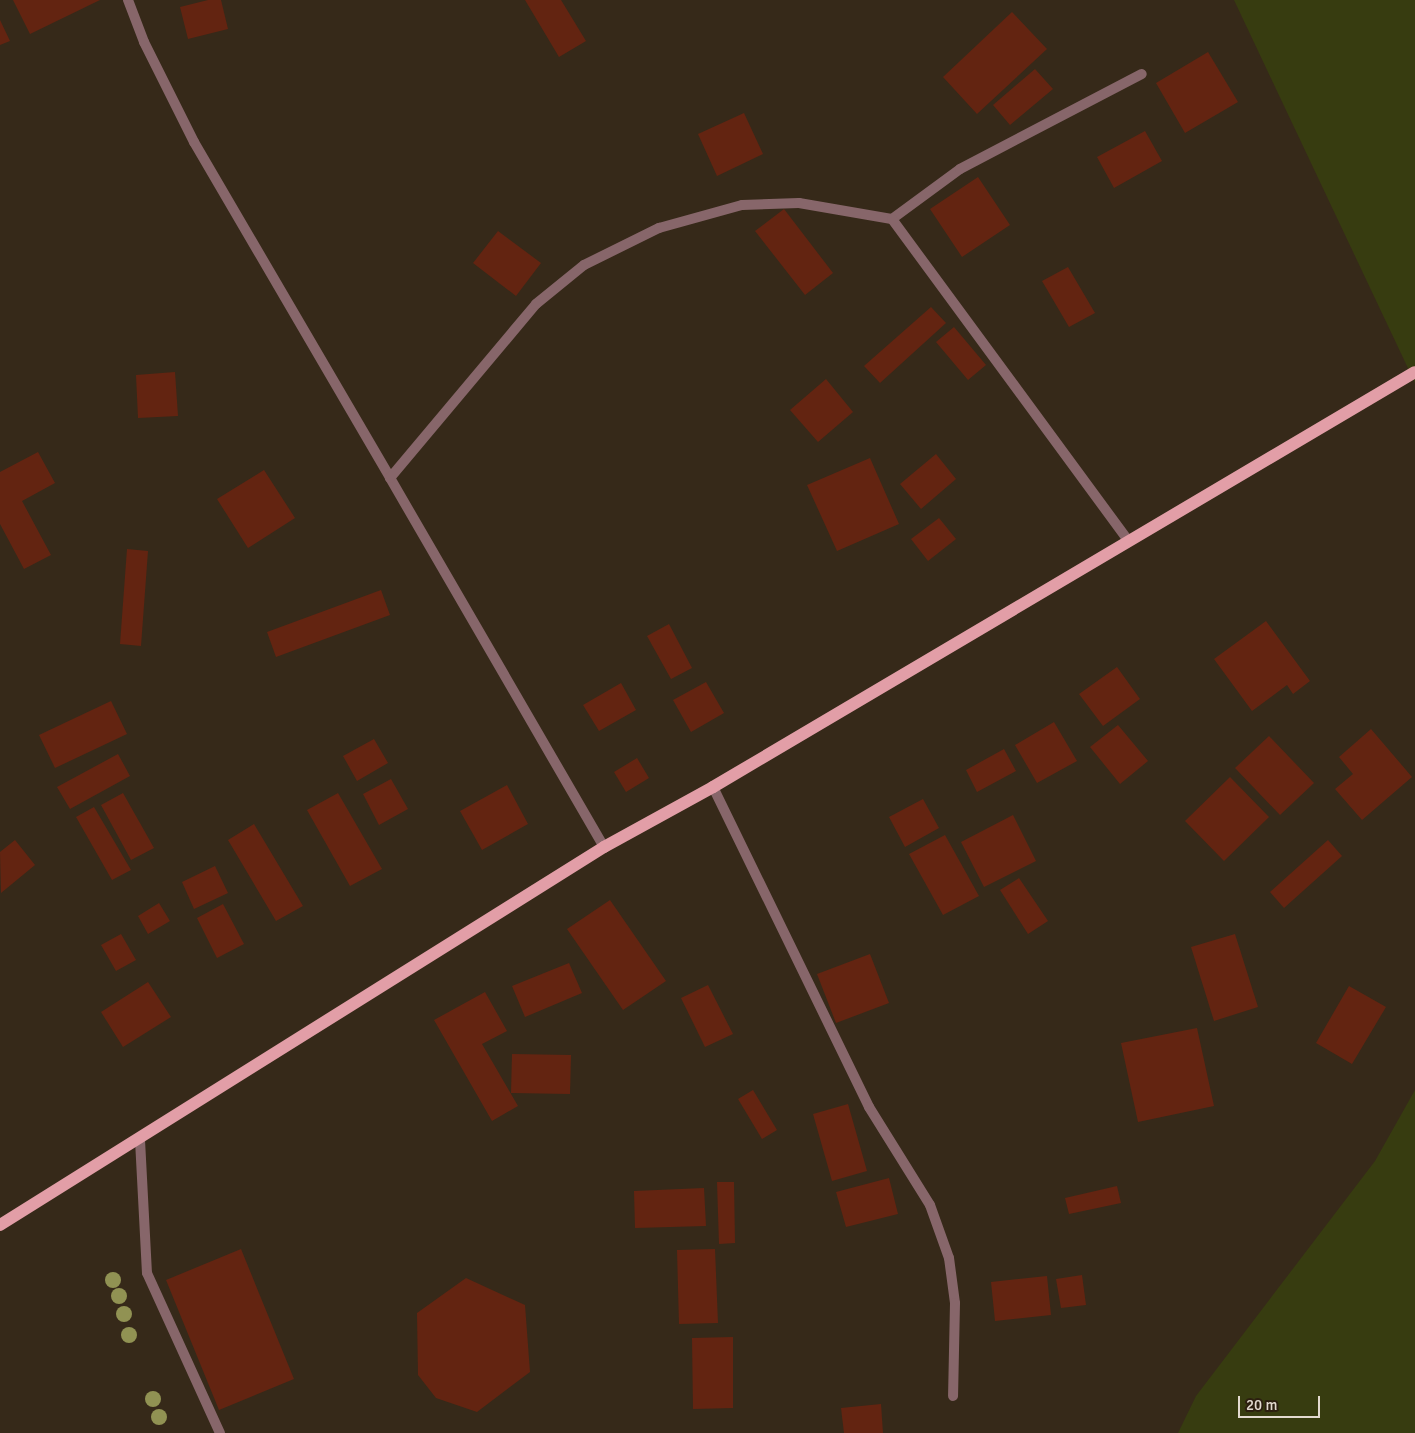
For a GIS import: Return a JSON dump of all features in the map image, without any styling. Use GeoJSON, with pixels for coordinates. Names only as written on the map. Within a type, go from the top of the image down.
{"type":"FeatureCollection","features":[{"type":"Feature","properties":{"kind":"main road"},"geometry":{"type":"LineString","coordinates":[[0,1225],[140,1140],[604,847],[713,787],[1415,372]]}},
{"type":"Feature","properties":{"kind":"street"},"geometry":{"type":"LineString","coordinates":[[128,0],[144,42],[194,142],[604,847]]}},
{"type":"Feature","properties":{"kind":"street"},"geometry":{"type":"LineString","coordinates":[[892,219],[960,169],[1142,74]]}},
{"type":"Feature","properties":{"kind":"street"},"geometry":{"type":"LineString","coordinates":[[390,478],[536,304],[584,265],[659,228],[742,205],[799,204],[892,219],[1128,540]]}},
{"type":"Feature","properties":{"kind":"street"},"geometry":{"type":"LineString","coordinates":[[713,787],[869,1107],[930,1205],[949,1258],[955,1303],[953,1396]]}},
{"type":"Feature","properties":{"kind":"street"},"geometry":{"type":"LineString","coordinates":[[140,1140],[147,1273],[220,1433]]}},
{"type":"Feature","properties":{"kind":"green space"},"geometry":{"type":"Polygon","coordinates":[[[1234,0],[1415,0],[1415,383],[1234,0]]]}},
{"type":"Feature","properties":{"kind":"green space"},"geometry":{"type":"Polygon","coordinates":[[[1415,1090],[1415,1433],[1178,1433],[1196,1396],[1375,1161],[1415,1090]]]}},
{"type":"Feature","properties":{"kind":"building"},"geometry":{"type":"Polygon","coordinates":[[[13,0],[100,0],[30,34],[13,0]]]}},
{"type":"Feature","properties":{"kind":"building"},"geometry":{"type":"Polygon","coordinates":[[[208,0],[221,0],[228,29],[188,39],[180,7],[208,0]]]}},
{"type":"Feature","properties":{"kind":"building"},"geometry":{"type":"Polygon","coordinates":[[[525,0],[561,0],[586,41],[559,57],[525,0]]]}},
{"type":"Feature","properties":{"kind":"building"},"geometry":{"type":"Polygon","coordinates":[[[1012,12],[1047,49],[977,114],[943,77],[1012,12]]]}},
{"type":"Feature","properties":{"kind":"building"},"geometry":{"type":"Polygon","coordinates":[[[0,20],[10,41],[0,45],[0,20]]]}},
{"type":"Feature","properties":{"kind":"building"},"geometry":{"type":"Polygon","coordinates":[[[1208,52],[1238,102],[1185,133],[1156,83],[1208,52]]]}},
{"type":"Feature","properties":{"kind":"building"},"geometry":{"type":"Polygon","coordinates":[[[1035,69],[1053,89],[1010,125],[993,105],[1035,69]]]}},
{"type":"Feature","properties":{"kind":"building"},"geometry":{"type":"Polygon","coordinates":[[[744,113],[763,154],[717,176],[698,134],[744,113]]]}},
{"type":"Feature","properties":{"kind":"building"},"geometry":{"type":"Polygon","coordinates":[[[1145,131],[1162,161],[1114,188],[1097,157],[1145,131]]]}},
{"type":"Feature","properties":{"kind":"building"},"geometry":{"type":"Polygon","coordinates":[[[978,177],[1010,225],[962,257],[930,209],[978,177]]]}},
{"type":"Feature","properties":{"kind":"building"},"geometry":{"type":"Polygon","coordinates":[[[784,209],[833,273],[805,295],[755,231],[784,209]]]}},
{"type":"Feature","properties":{"kind":"building"},"geometry":{"type":"Polygon","coordinates":[[[498,231],[541,263],[516,296],[473,263],[498,231]]]}},
{"type":"Feature","properties":{"kind":"building"},"geometry":{"type":"Polygon","coordinates":[[[1068,267],[1095,313],[1069,327],[1042,281],[1068,267]]]}},
{"type":"Feature","properties":{"kind":"building"},"geometry":{"type":"Polygon","coordinates":[[[931,307],[946,323],[880,383],[864,366],[931,307]]]}},
{"type":"Feature","properties":{"kind":"building"},"geometry":{"type":"Polygon","coordinates":[[[954,327],[986,365],[968,380],[936,342],[954,327]]]}},
{"type":"Feature","properties":{"kind":"building"},"geometry":{"type":"Polygon","coordinates":[[[175,372],[178,416],[138,418],[136,375],[175,372]]]}},
{"type":"Feature","properties":{"kind":"building"},"geometry":{"type":"Polygon","coordinates":[[[826,379],[853,412],[818,442],[790,410],[826,379]]]}},
{"type":"Feature","properties":{"kind":"building"},"geometry":{"type":"Polygon","coordinates":[[[38,452],[55,483],[22,501],[51,555],[24,569],[0,524],[0,472],[38,452]]]}},
{"type":"Feature","properties":{"kind":"building"},"geometry":{"type":"Polygon","coordinates":[[[936,454],[956,479],[921,509],[900,484],[936,454]]]}},
{"type":"Feature","properties":{"kind":"building"},"geometry":{"type":"Polygon","coordinates":[[[870,458],[899,524],[837,551],[807,485],[870,458]]]}},
{"type":"Feature","properties":{"kind":"building"},"geometry":{"type":"Polygon","coordinates":[[[264,470],[295,518],[248,548],[217,499],[264,470]]]}},
{"type":"Feature","properties":{"kind":"building"},"geometry":{"type":"Polygon","coordinates":[[[939,518],[956,539],[928,561],[911,539],[939,518]]]}},
{"type":"Feature","properties":{"kind":"building"},"geometry":{"type":"Polygon","coordinates":[[[127,549],[148,551],[141,646],[120,644],[127,549]]]}},
{"type":"Feature","properties":{"kind":"building"},"geometry":{"type":"Polygon","coordinates":[[[381,590],[390,615],[276,657],[267,632],[381,590]]]}},
{"type":"Feature","properties":{"kind":"building"},"geometry":{"type":"Polygon","coordinates":[[[1266,621],[1310,681],[1293,694],[1287,685],[1252,711],[1214,659],[1266,621]]]}},
{"type":"Feature","properties":{"kind":"building"},"geometry":{"type":"Polygon","coordinates":[[[669,624],[692,668],[671,679],[647,636],[669,624]]]}},
{"type":"Feature","properties":{"kind":"building"},"geometry":{"type":"Polygon","coordinates":[[[1117,667],[1140,699],[1103,726],[1079,694],[1117,667]]]}},
{"type":"Feature","properties":{"kind":"building"},"geometry":{"type":"Polygon","coordinates":[[[706,682],[724,713],[691,732],[673,700],[706,682]]]}},
{"type":"Feature","properties":{"kind":"building"},"geometry":{"type":"Polygon","coordinates":[[[621,683],[636,710],[599,731],[583,705],[621,683]]]}},
{"type":"Feature","properties":{"kind":"building"},"geometry":{"type":"Polygon","coordinates":[[[111,701],[127,734],[55,768],[39,735],[111,701]]]}},
{"type":"Feature","properties":{"kind":"building"},"geometry":{"type":"Polygon","coordinates":[[[1054,722],[1077,761],[1037,783],[1015,745],[1054,722]]]}},
{"type":"Feature","properties":{"kind":"building"},"geometry":{"type":"Polygon","coordinates":[[[1118,725],[1148,761],[1120,784],[1090,747],[1118,725]]]}},
{"type":"Feature","properties":{"kind":"building"},"geometry":{"type":"Polygon","coordinates":[[[1371,729],[1412,777],[1362,820],[1335,789],[1353,774],[1339,757],[1371,729]]]}},
{"type":"Feature","properties":{"kind":"building"},"geometry":{"type":"Polygon","coordinates":[[[1269,736],[1314,783],[1280,815],[1235,768],[1269,736]]]}},
{"type":"Feature","properties":{"kind":"building"},"geometry":{"type":"Polygon","coordinates":[[[374,739],[388,763],[357,781],[343,756],[374,739]]]}},
{"type":"Feature","properties":{"kind":"building"},"geometry":{"type":"Polygon","coordinates":[[[1004,749],[1016,771],[977,792],[966,770],[1004,749]]]}},
{"type":"Feature","properties":{"kind":"building"},"geometry":{"type":"Polygon","coordinates":[[[118,754],[130,776],[70,809],[57,787],[118,754]]]}},
{"type":"Feature","properties":{"kind":"building"},"geometry":{"type":"Polygon","coordinates":[[[637,758],[649,778],[626,792],[614,772],[637,758]]]}},
{"type":"Feature","properties":{"kind":"building"},"geometry":{"type":"Polygon","coordinates":[[[1230,777],[1269,817],[1224,861],[1185,821],[1230,777]]]}},
{"type":"Feature","properties":{"kind":"building"},"geometry":{"type":"Polygon","coordinates":[[[391,779],[408,809],[379,825],[363,794],[391,779]]]}},
{"type":"Feature","properties":{"kind":"building"},"geometry":{"type":"Polygon","coordinates":[[[507,785],[528,824],[482,850],[460,811],[507,785]]]}},
{"type":"Feature","properties":{"kind":"building"},"geometry":{"type":"Polygon","coordinates":[[[123,793],[154,848],[131,860],[101,805],[123,793]]]}},
{"type":"Feature","properties":{"kind":"building"},"geometry":{"type":"Polygon","coordinates":[[[338,793],[382,869],[350,886],[307,810],[338,793]]]}},
{"type":"Feature","properties":{"kind":"building"},"geometry":{"type":"Polygon","coordinates":[[[923,799],[939,828],[905,847],[889,817],[923,799]]]}},
{"type":"Feature","properties":{"kind":"building"},"geometry":{"type":"Polygon","coordinates":[[[94,807],[131,870],[112,880],[76,817],[94,807]]]}},
{"type":"Feature","properties":{"kind":"building"},"geometry":{"type":"Polygon","coordinates":[[[1013,815],[1036,861],[984,887],[961,842],[1013,815]]]}},
{"type":"Feature","properties":{"kind":"building"},"geometry":{"type":"Polygon","coordinates":[[[254,824],[303,906],[276,921],[228,840],[254,824]]]}},
{"type":"Feature","properties":{"kind":"building"},"geometry":{"type":"Polygon","coordinates":[[[945,835],[979,896],[943,915],[909,854],[945,835]]]}},
{"type":"Feature","properties":{"kind":"building"},"geometry":{"type":"Polygon","coordinates":[[[15,840],[35,865],[1,893],[0,852],[15,840]]]}},
{"type":"Feature","properties":{"kind":"building"},"geometry":{"type":"Polygon","coordinates":[[[1328,840],[1342,856],[1284,908],[1270,892],[1328,840]]]}},
{"type":"Feature","properties":{"kind":"building"},"geometry":{"type":"Polygon","coordinates":[[[215,866],[228,893],[194,909],[182,882],[215,866]]]}},
{"type":"Feature","properties":{"kind":"building"},"geometry":{"type":"Polygon","coordinates":[[[1019,878],[1048,921],[1028,934],[1000,890],[1019,878]]]}},
{"type":"Feature","properties":{"kind":"building"},"geometry":{"type":"Polygon","coordinates":[[[610,900],[666,981],[623,1010],[567,929],[610,900]]]}},
{"type":"Feature","properties":{"kind":"building"},"geometry":{"type":"Polygon","coordinates":[[[159,903],[170,921],[148,934],[138,916],[159,903]]]}},
{"type":"Feature","properties":{"kind":"building"},"geometry":{"type":"Polygon","coordinates":[[[223,904],[244,944],[217,958],[197,918],[223,904]]]}},
{"type":"Feature","properties":{"kind":"building"},"geometry":{"type":"Polygon","coordinates":[[[121,934],[136,960],[116,971],[101,945],[121,934]]]}},
{"type":"Feature","properties":{"kind":"building"},"geometry":{"type":"Polygon","coordinates":[[[1235,934],[1258,1007],[1214,1021],[1191,947],[1235,934]]]}},
{"type":"Feature","properties":{"kind":"building"},"geometry":{"type":"Polygon","coordinates":[[[870,954],[889,1003],[836,1023],[817,974],[870,954]]]}},
{"type":"Feature","properties":{"kind":"building"},"geometry":{"type":"Polygon","coordinates":[[[569,963],[582,993],[525,1017],[512,986],[569,963]]]}},
{"type":"Feature","properties":{"kind":"building"},"geometry":{"type":"Polygon","coordinates":[[[148,982],[171,1017],[123,1047],[101,1012],[148,982]]]}},
{"type":"Feature","properties":{"kind":"building"},"geometry":{"type":"Polygon","coordinates":[[[708,985],[733,1034],[705,1047],[681,998],[708,985]]]}},
{"type":"Feature","properties":{"kind":"building"},"geometry":{"type":"Polygon","coordinates":[[[1349,986],[1386,1007],[1352,1064],[1316,1043],[1349,986]]]}},
{"type":"Feature","properties":{"kind":"building"},"geometry":{"type":"Polygon","coordinates":[[[485,992],[507,1031],[482,1044],[518,1106],[492,1121],[434,1020],[485,992]]]}},
{"type":"Feature","properties":{"kind":"building"},"geometry":{"type":"Polygon","coordinates":[[[1197,1028],[1214,1106],[1138,1122],[1121,1043],[1197,1028]]]}},
{"type":"Feature","properties":{"kind":"building"},"geometry":{"type":"Polygon","coordinates":[[[512,1054],[571,1055],[570,1094],[511,1093],[512,1054]]]}},
{"type":"Feature","properties":{"kind":"building"},"geometry":{"type":"Polygon","coordinates":[[[753,1090],[777,1130],[762,1139],[738,1099],[753,1090]]]}},
{"type":"Feature","properties":{"kind":"building"},"geometry":{"type":"Polygon","coordinates":[[[848,1104],[867,1171],[832,1181],[813,1114],[848,1104]]]}},
{"type":"Feature","properties":{"kind":"building"},"geometry":{"type":"Polygon","coordinates":[[[889,1178],[898,1214],[846,1227],[836,1192],[889,1178]]]}},
{"type":"Feature","properties":{"kind":"building"},"geometry":{"type":"Polygon","coordinates":[[[717,1182],[734,1182],[735,1243],[719,1244],[717,1182]]]}},
{"type":"Feature","properties":{"kind":"building"},"geometry":{"type":"Polygon","coordinates":[[[1117,1186],[1121,1203],[1069,1214],[1065,1198],[1117,1186]]]}},
{"type":"Feature","properties":{"kind":"building"},"geometry":{"type":"Polygon","coordinates":[[[704,1188],[706,1226],[635,1228],[634,1191],[704,1188]]]}},
{"type":"Feature","properties":{"kind":"building"},"geometry":{"type":"Polygon","coordinates":[[[241,1249],[294,1379],[219,1410],[166,1280],[241,1249]]]}},
{"type":"Feature","properties":{"kind":"building"},"geometry":{"type":"Polygon","coordinates":[[[715,1249],[718,1323],[679,1324],[677,1250],[715,1249]]]}},
{"type":"Feature","properties":{"kind":"building"},"geometry":{"type":"Polygon","coordinates":[[[1082,1275],[1086,1305],[1061,1308],[1056,1279],[1082,1275]]]}},
{"type":"Feature","properties":{"kind":"building"},"geometry":{"type":"Polygon","coordinates":[[[1047,1276],[1051,1315],[995,1321],[991,1282],[1047,1276]]]}},
{"type":"Feature","properties":{"kind":"building"},"geometry":{"type":"Polygon","coordinates":[[[466,1278],[525,1305],[530,1372],[477,1412],[436,1398],[418,1375],[417,1313],[466,1278]]]}},
{"type":"Feature","properties":{"kind":"building"},"geometry":{"type":"Polygon","coordinates":[[[733,1337],[733,1408],[693,1409],[692,1338],[733,1337]]]}},
{"type":"Feature","properties":{"kind":"building"},"geometry":{"type":"Polygon","coordinates":[[[881,1404],[883,1433],[844,1433],[841,1408],[881,1404]]]}}]}
